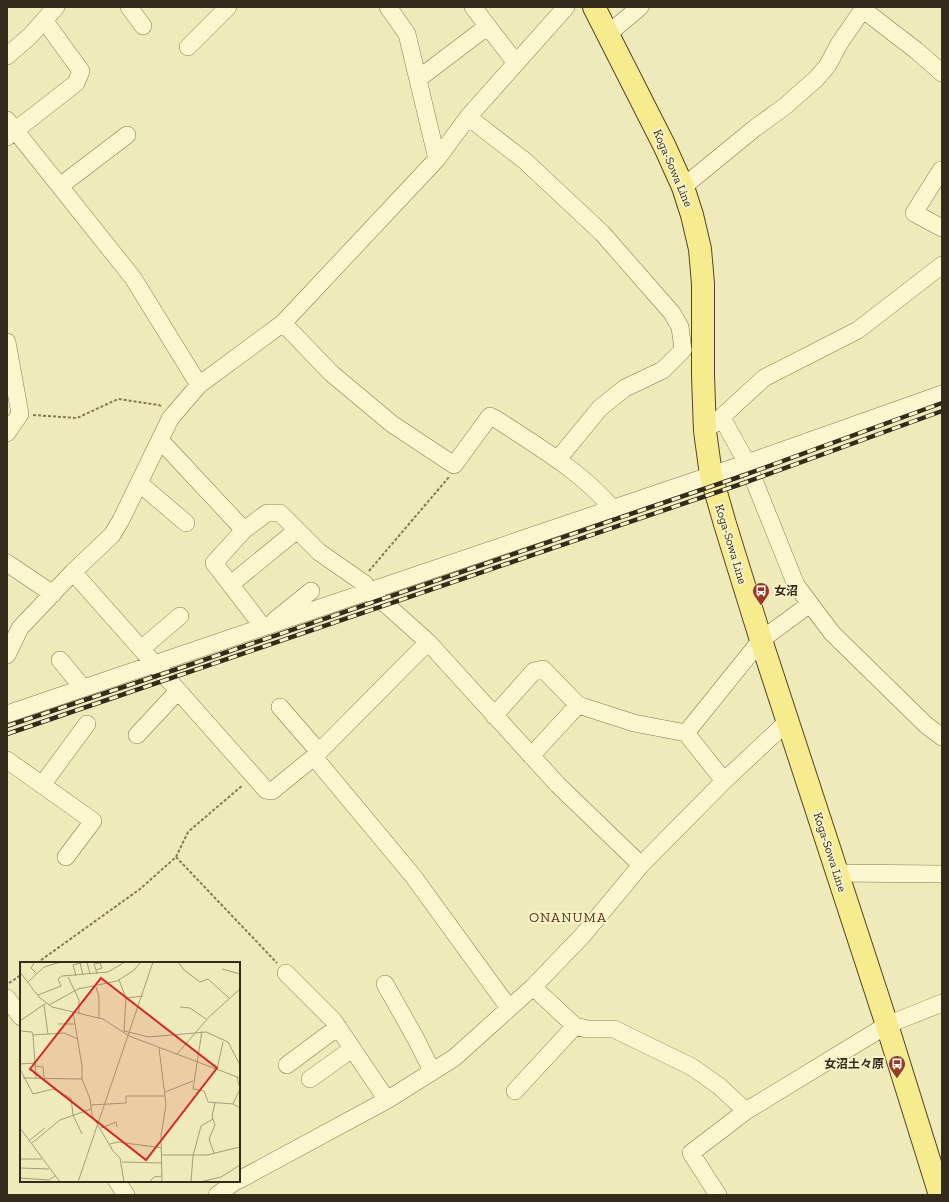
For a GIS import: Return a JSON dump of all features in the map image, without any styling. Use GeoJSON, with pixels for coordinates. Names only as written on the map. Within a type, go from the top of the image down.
{"type":"FeatureCollection","features":[{"type":"Feature","properties":{"kind":"main road","name":"Koga-Sowa Line"},"geometry":{"type":"LineString","coordinates":[[594,7],[665,147],[683,187],[692,215],[700,249],[703,284],[703,376],[705,431],[711,475],[761,640],[887,1025],[940,1195]]}},
{"type":"Feature","properties":{"kind":"street"},"geometry":{"type":"LineString","coordinates":[[7,56],[30,36],[56,7]]}},
{"type":"Feature","properties":{"kind":"street"},"geometry":{"type":"LineString","coordinates":[[129,7],[143,26]]}},
{"type":"Feature","properties":{"kind":"street"},"geometry":{"type":"LineString","coordinates":[[188,47],[228,7]]}},
{"type":"Feature","properties":{"kind":"street"},"geometry":{"type":"LineString","coordinates":[[388,7],[407,34],[437,159]]}},
{"type":"Feature","properties":{"kind":"street"},"geometry":{"type":"LineString","coordinates":[[473,7],[516,63]]}},
{"type":"Feature","properties":{"kind":"street"},"geometry":{"type":"LineString","coordinates":[[7,655],[20,628],[73,572],[112,535],[121,520],[170,419],[199,385],[283,323],[437,159],[468,117],[566,7]]}},
{"type":"Feature","properties":{"kind":"street"},"geometry":{"type":"LineString","coordinates":[[608,34],[640,7]]}},
{"type":"Feature","properties":{"kind":"street"},"geometry":{"type":"LineString","coordinates":[[683,187],[755,128],[784,107],[816,79],[828,64],[839,44],[863,8],[942,73]]}},
{"type":"Feature","properties":{"kind":"street"},"geometry":{"type":"LineString","coordinates":[[44,20],[81,71],[76,83],[10,129],[60,186],[133,278],[199,385]]}},
{"type":"Feature","properties":{"kind":"street"},"geometry":{"type":"LineString","coordinates":[[418,79],[488,26]]}},
{"type":"Feature","properties":{"kind":"street"},"geometry":{"type":"LineString","coordinates":[[468,117],[525,161],[602,233],[672,313],[680,327],[683,350],[663,370],[624,388],[600,408],[558,460]]}},
{"type":"Feature","properties":{"kind":"street"},"geometry":{"type":"LineString","coordinates":[[60,186],[127,135]]}},
{"type":"Feature","properties":{"kind":"street"},"geometry":{"type":"LineString","coordinates":[[942,171],[941,170],[914,213],[942,228]]}},
{"type":"Feature","properties":{"kind":"street"},"geometry":{"type":"LineString","coordinates":[[705,431],[722,418],[764,378],[858,330],[942,265]]}},
{"type":"Feature","properties":{"kind":"street"},"geometry":{"type":"LineString","coordinates":[[283,323],[330,373],[392,424],[454,465],[490,416],[558,460],[594,488],[613,509]]}},
{"type":"Feature","properties":{"kind":"street"},"geometry":{"type":"LineString","coordinates":[[7,342],[20,414],[7,433]]}},
{"type":"Feature","properties":{"kind":"street"},"geometry":{"type":"LineString","coordinates":[[7,714],[266,627],[368,588],[613,509],[942,394]]}},
{"type":"Feature","properties":{"kind":"street"},"geometry":{"type":"LineString","coordinates":[[722,418],[747,463],[796,585],[832,633],[926,725],[942,738]]}},
{"type":"Feature","properties":{"kind":"street"},"geometry":{"type":"LineString","coordinates":[[160,440],[244,530]]}},
{"type":"Feature","properties":{"kind":"street"},"geometry":{"type":"LineString","coordinates":[[139,483],[186,523]]}},
{"type":"Feature","properties":{"kind":"street"},"geometry":{"type":"LineString","coordinates":[[266,627],[214,563],[244,530],[267,512],[280,513],[319,552],[368,588],[428,642],[558,785],[641,865]]}},
{"type":"Feature","properties":{"kind":"street"},"geometry":{"type":"LineString","coordinates":[[230,584],[297,530]]}},
{"type":"Feature","properties":{"kind":"street"},"geometry":{"type":"LineString","coordinates":[[7,563],[53,594]]}},
{"type":"Feature","properties":{"kind":"street"},"geometry":{"type":"LineString","coordinates":[[73,572],[266,790],[272,791],[316,754],[428,642]]}},
{"type":"Feature","properties":{"kind":"street"},"geometry":{"type":"LineString","coordinates":[[266,627],[310,591]]}},
{"type":"Feature","properties":{"kind":"street"},"geometry":{"type":"LineString","coordinates":[[686,734],[761,640],[810,604]]}},
{"type":"Feature","properties":{"kind":"street"},"geometry":{"type":"LineString","coordinates":[[141,649],[180,616]]}},
{"type":"Feature","properties":{"kind":"street"},"geometry":{"type":"LineString","coordinates":[[60,660],[83,688]]}},
{"type":"Feature","properties":{"kind":"street"},"geometry":{"type":"LineString","coordinates":[[494,716],[534,671],[543,670],[578,706],[634,723],[686,734],[724,781]]}},
{"type":"Feature","properties":{"kind":"street"},"geometry":{"type":"LineString","coordinates":[[137,735],[178,691]]}},
{"type":"Feature","properties":{"kind":"street"},"geometry":{"type":"LineString","coordinates":[[280,706],[412,876],[509,1008]]}},
{"type":"Feature","properties":{"kind":"street"},"geometry":{"type":"LineString","coordinates":[[531,756],[578,706]]}},
{"type":"Feature","properties":{"kind":"street"},"geometry":{"type":"LineString","coordinates":[[240,1179],[387,1100],[454,1058],[533,987],[583,935],[641,865],[724,781],[788,722]]}},
{"type":"Feature","properties":{"kind":"street"},"geometry":{"type":"LineString","coordinates":[[42,785],[87,724]]}},
{"type":"Feature","properties":{"kind":"street"},"geometry":{"type":"LineString","coordinates":[[7,760],[93,821],[66,857]]}},
{"type":"Feature","properties":{"kind":"street"},"geometry":{"type":"LineString","coordinates":[[837,873],[942,874]]}},
{"type":"Feature","properties":{"kind":"street"},"geometry":{"type":"LineString","coordinates":[[286,973],[333,1020],[387,1100]]}},
{"type":"Feature","properties":{"kind":"street"},"geometry":{"type":"LineString","coordinates":[[385,984],[416,1039],[432,1072]]}},
{"type":"Feature","properties":{"kind":"street"},"geometry":{"type":"LineString","coordinates":[[533,987],[575,1026],[587,1029],[614,1029],[692,1067],[719,1086],[746,1112]]}},
{"type":"Feature","properties":{"kind":"street"},"geometry":{"type":"LineString","coordinates":[[7,998],[20,1016]]}},
{"type":"Feature","properties":{"kind":"street"},"geometry":{"type":"LineString","coordinates":[[718,1195],[691,1153],[746,1112],[887,1025],[942,1003]]}},
{"type":"Feature","properties":{"kind":"street"},"geometry":{"type":"LineString","coordinates":[[515,1091],[575,1026]]}},
{"type":"Feature","properties":{"kind":"street"},"geometry":{"type":"LineString","coordinates":[[287,1065],[338,1028]]}},
{"type":"Feature","properties":{"kind":"street"},"geometry":{"type":"LineString","coordinates":[[310,1080],[352,1049]]}},
{"type":"Feature","properties":{"kind":"street"},"geometry":{"type":"LineString","coordinates":[[118,1182],[126,1195]]}},
{"type":"Feature","properties":{"kind":"street"},"geometry":{"type":"LineString","coordinates":[[217,1195],[235,1182]]}},
{"type":"Feature","properties":{"kind":"path"},"geometry":{"type":"LineString","coordinates":[[20,414],[77,418],[118,399],[159,405],[174,414]]}},
{"type":"Feature","properties":{"kind":"path"},"geometry":{"type":"LineString","coordinates":[[368,588],[364,581],[365,575],[451,475],[454,470],[454,465]]}},
{"type":"Feature","properties":{"kind":"path"},"geometry":{"type":"LineString","coordinates":[[38,962],[140,889],[176,857],[188,832],[254,776]]}},
{"type":"Feature","properties":{"kind":"path"},"geometry":{"type":"LineString","coordinates":[[176,857],[286,973]]}},
{"type":"Feature","properties":{"kind":"path"},"geometry":{"type":"LineString","coordinates":[[7,985],[20,976]]}},
{"type":"Feature","properties":{"kind":"railway"},"geometry":{"type":"LineString","coordinates":[[7,726],[736,478],[942,403]]}},
{"type":"Feature","properties":{"kind":"railway"},"geometry":{"type":"LineString","coordinates":[[7,734],[741,484],[942,411]]}},
{"type":"Feature","properties":{"kind":"place","name":"女沼"},"geometry":{"type":"Point","coordinates":[761,606]}},
{"type":"Feature","properties":{"kind":"place","name":"女沼土々原"},"geometry":{"type":"Point","coordinates":[897,1079]}},
{"type":"Feature","properties":{"kind":"district","name":"ONANUMA"},"geometry":{"type":"Point","coordinates":[568,917]}}]}
